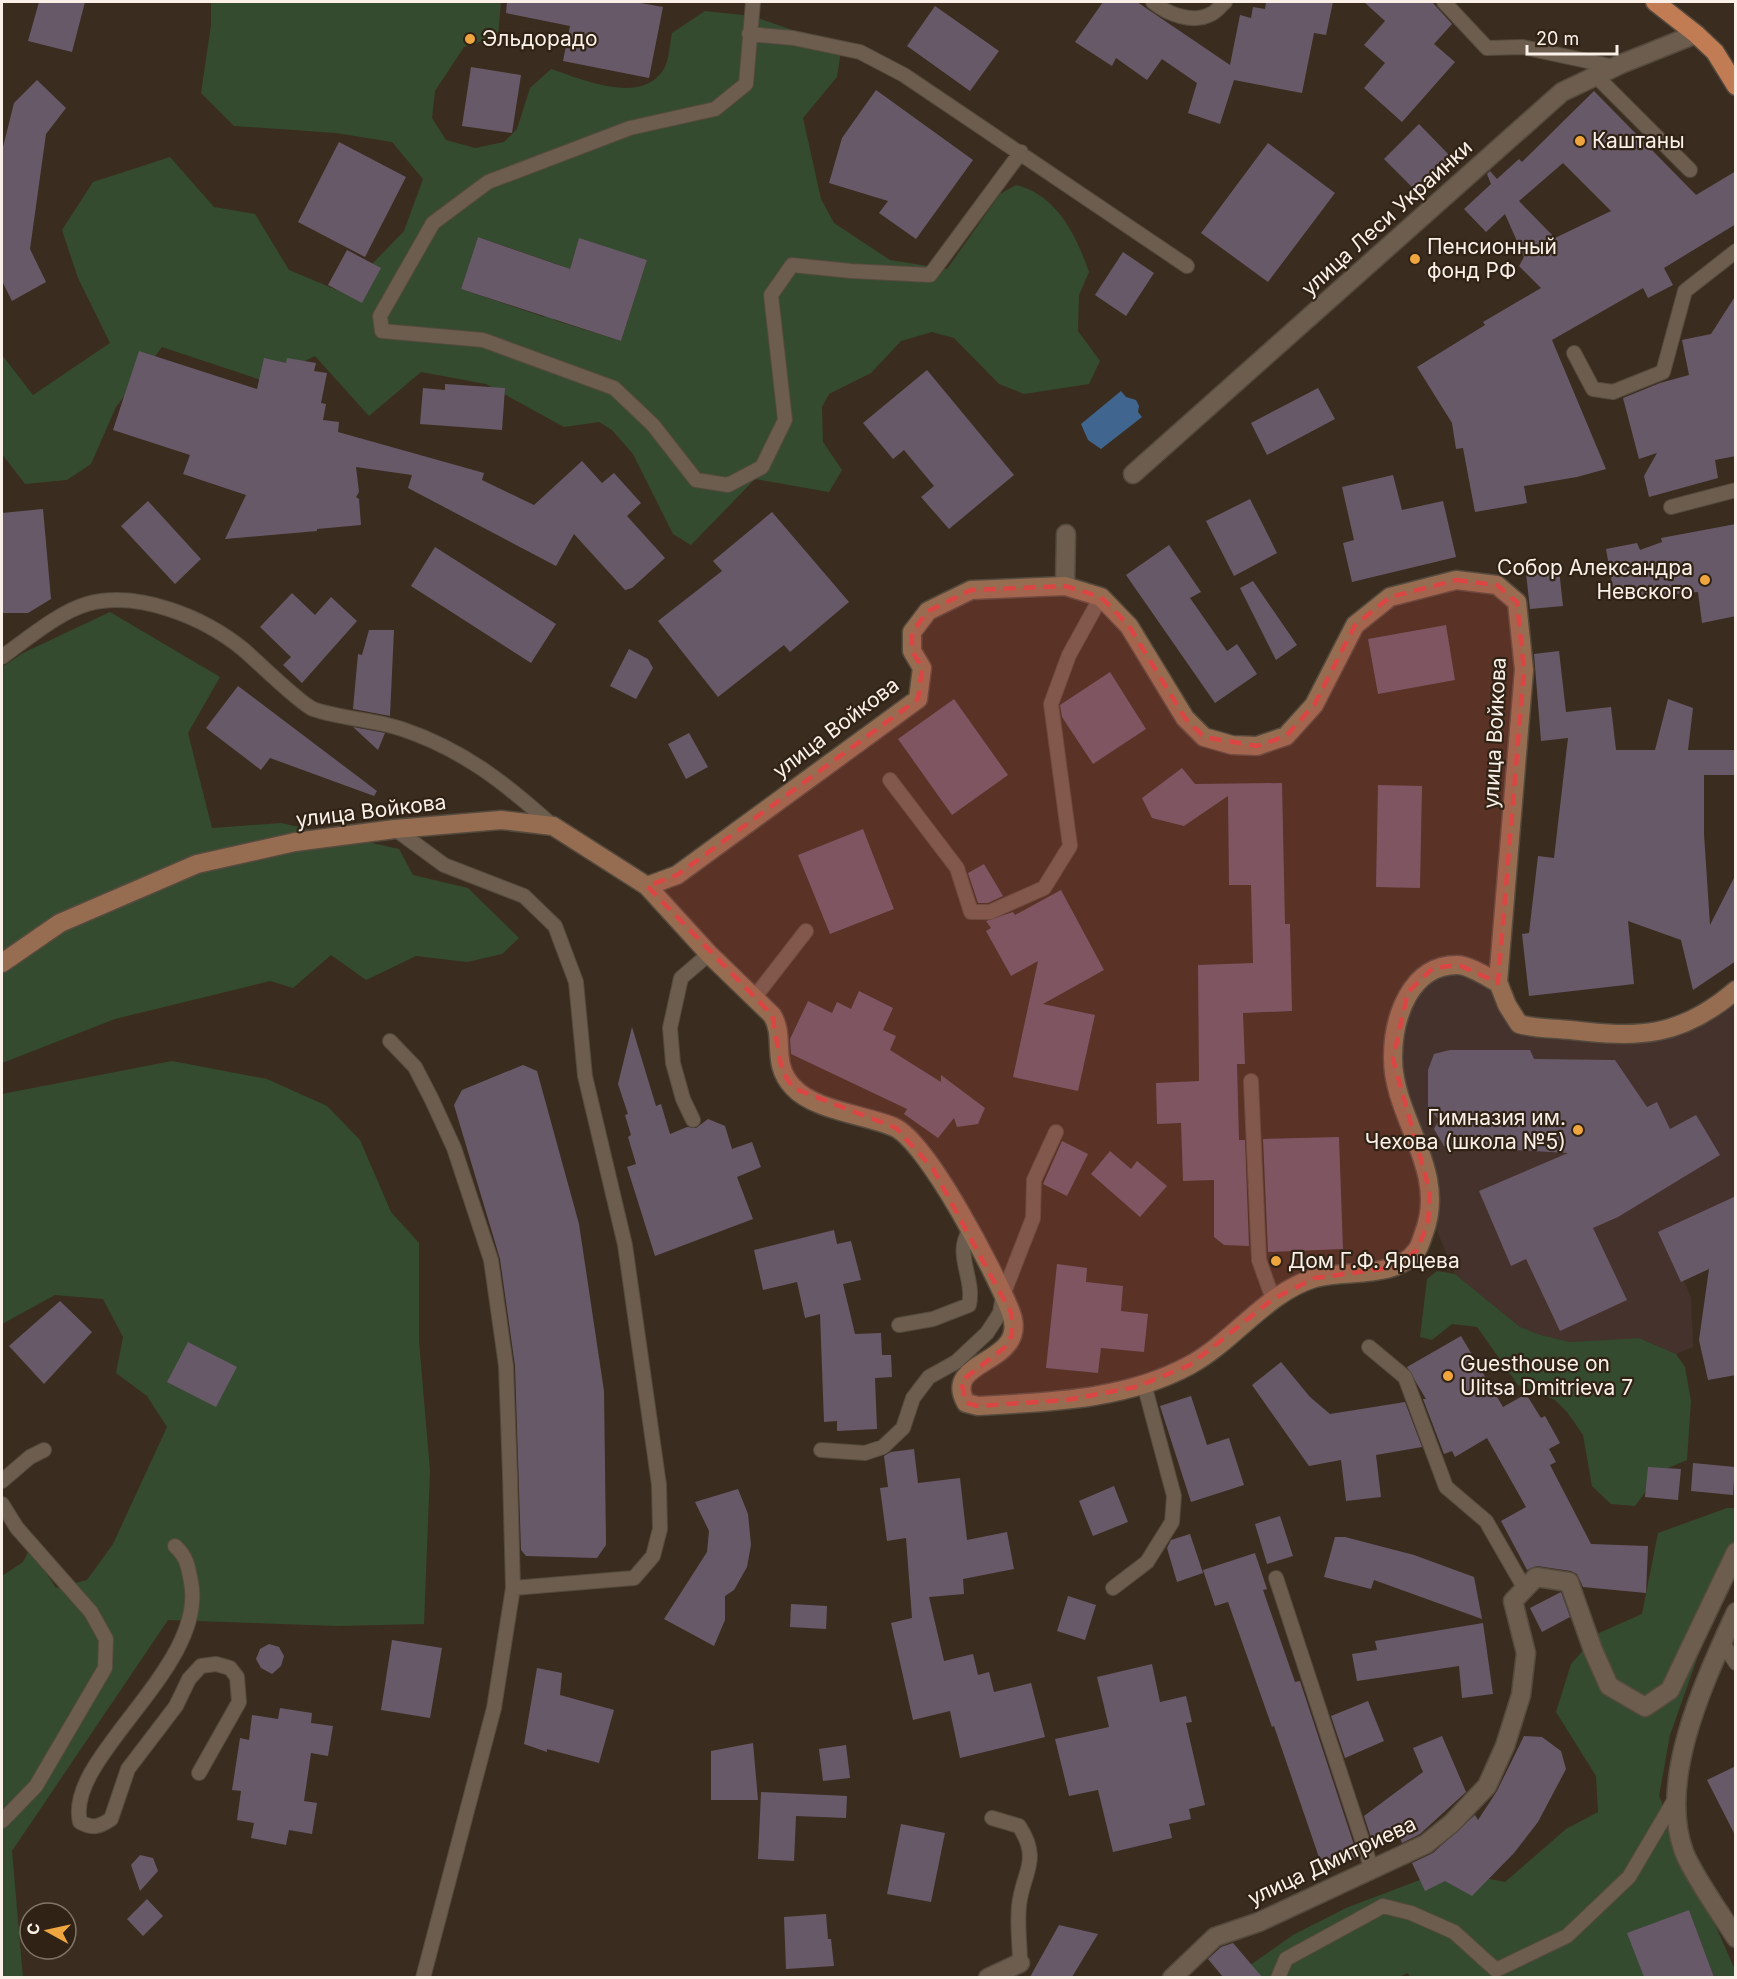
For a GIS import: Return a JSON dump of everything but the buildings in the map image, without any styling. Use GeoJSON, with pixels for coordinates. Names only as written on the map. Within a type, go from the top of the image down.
{"type":"FeatureCollection","features":[{"type":"Feature","properties":{"kind":"main road"},"geometry":{"type":"LineString","coordinates":[[1655,2],[1715,52],[1736,86]]}},
{"type":"Feature","properties":{"kind":"street","name":"улица Леси Украинки"},"geometry":{"type":"LineString","coordinates":[[1133,474],[1562,92],[1595,75],[1696,34]]}},
{"type":"Feature","properties":{"kind":"street"},"geometry":{"type":"LineString","coordinates":[[1065,586],[1066,534]]}},
{"type":"Feature","properties":{"kind":"street","name":"улица Войкова"},"geometry":{"type":"LineString","coordinates":[[2,963],[60,923],[197,864],[295,843],[395,829],[501,820],[553,826],[647,886],[677,874],[918,699],[922,668],[912,651],[912,632],[928,610],[971,590],[1065,586],[1101,597],[1129,626],[1185,718],[1204,737],[1233,745],[1257,746],[1286,736],[1314,705],[1355,626],[1390,597],[1456,580],[1497,585],[1508,591],[1517,602],[1524,670],[1498,983],[1507,1005],[1519,1024],[1535,1028],[1618,1036],[1662,1032],[1713,1009],[1736,990]]}},
{"type":"Feature","properties":{"kind":"street"},"geometry":{"type":"LineString","coordinates":[[647,886],[709,954],[776,1021],[778,1059],[782,1071],[793,1088],[811,1099],[896,1128],[917,1147],[933,1169],[1011,1313],[1012,1335],[996,1356],[966,1373],[961,1381],[960,1391],[966,1403],[978,1406],[1067,1400],[1144,1384],[1190,1365],[1242,1328],[1273,1299],[1315,1278],[1397,1267],[1417,1250],[1428,1223],[1430,1192],[1426,1168],[1399,1090],[1393,1059],[1399,1023],[1408,992],[1433,968],[1459,965],[1498,983]]}},
{"type":"Feature","properties":{"kind":"street"},"geometry":{"type":"LineString","coordinates":[[1525,1589],[1536,1577],[1569,1582],[1593,1650],[1609,1686],[1645,1707],[1670,1690],[1736,1552]]}},
{"type":"Feature","properties":{"kind":"street","name":"улица Дмитриева"},"geometry":{"type":"LineString","coordinates":[[1172,1977],[1215,1937],[1259,1922],[1426,1844],[1452,1823],[1487,1786],[1505,1746],[1521,1695],[1526,1653],[1513,1601],[1525,1589]]}},
{"type":"Feature","properties":{"kind":"street"},"geometry":{"type":"LineString","coordinates":[[1736,1612],[1687,1730],[1675,1799],[1684,1852],[1736,1938]]}},
{"type":"Feature","properties":{"kind":"street"},"geometry":{"type":"LineString","coordinates":[[988,1977],[1020,1963]]}},
{"type":"Feature","properties":{"kind":"lane"},"geometry":{"type":"LineString","coordinates":[[753,2],[746,84],[715,109],[630,128],[488,182],[433,223],[380,316],[382,331],[483,340],[614,388],[653,425],[696,480],[728,485],[762,467],[785,420],[771,295],[792,265],[850,272],[930,275],[1021,152]]}},
{"type":"Feature","properties":{"kind":"lane"},"geometry":{"type":"LineString","coordinates":[[1153,2],[1160,8],[1186,19],[1210,15],[1225,2]]}},
{"type":"Feature","properties":{"kind":"lane"},"geometry":{"type":"LineString","coordinates":[[1444,2],[1487,48],[1523,47],[1615,67]]}},
{"type":"Feature","properties":{"kind":"lane"},"geometry":{"type":"LineString","coordinates":[[749,34],[793,38],[860,52],[904,75],[1187,266]]}},
{"type":"Feature","properties":{"kind":"lane"},"geometry":{"type":"LineString","coordinates":[[1595,75],[1690,170]]}},
{"type":"Feature","properties":{"kind":"lane"},"geometry":{"type":"LineString","coordinates":[[1574,353],[1593,389],[1613,392],[1663,372],[1685,291],[1736,251]]}},
{"type":"Feature","properties":{"kind":"lane"},"geometry":{"type":"LineString","coordinates":[[1671,507],[1736,490]]}},
{"type":"Feature","properties":{"kind":"lane"},"geometry":{"type":"LineString","coordinates":[[890,780],[957,868],[971,912],[990,912],[1044,888],[1070,846],[1050,704],[1069,655],[1101,597]]}},
{"type":"Feature","properties":{"kind":"lane"},"geometry":{"type":"LineString","coordinates":[[2,657],[54,622],[86,604],[120,600],[158,607],[200,621],[241,648],[311,708],[400,728],[456,750],[504,782],[553,826]]}},
{"type":"Feature","properties":{"kind":"lane"},"geometry":{"type":"LineString","coordinates":[[395,829],[444,865],[524,896],[555,926],[576,982],[585,1076],[625,1245],[659,1485],[660,1529],[653,1556],[634,1578],[513,1588]]}},
{"type":"Feature","properties":{"kind":"lane"},"geometry":{"type":"LineString","coordinates":[[754,998],[806,931]]}},
{"type":"Feature","properties":{"kind":"lane"},"geometry":{"type":"LineString","coordinates":[[693,1120],[683,1099],[673,1063],[670,1028],[681,978],[709,954]]}},
{"type":"Feature","properties":{"kind":"lane"},"geometry":{"type":"LineString","coordinates":[[390,1041],[415,1067],[454,1148],[491,1260],[506,1366],[513,1588],[494,1708],[423,1977]]}},
{"type":"Feature","properties":{"kind":"lane"},"geometry":{"type":"LineString","coordinates":[[1251,1081],[1259,1260],[1273,1299]]}},
{"type":"Feature","properties":{"kind":"lane"},"geometry":{"type":"LineString","coordinates":[[821,1450],[865,1453],[883,1446],[903,1428],[913,1398],[929,1377],[956,1362],[987,1333],[1000,1313],[1003,1295],[1033,1218],[1034,1180],[1056,1132]]}},
{"type":"Feature","properties":{"kind":"lane"},"geometry":{"type":"LineString","coordinates":[[899,1325],[933,1319],[969,1305],[972,1293],[964,1263],[964,1240],[969,1232]]}},
{"type":"Feature","properties":{"kind":"lane"},"geometry":{"type":"LineString","coordinates":[[1369,1347],[1405,1377],[1446,1487],[1486,1521],[1525,1589]]}},
{"type":"Feature","properties":{"kind":"lane"},"geometry":{"type":"LineString","coordinates":[[1113,1588],[1147,1562],[1172,1522],[1174,1496],[1144,1384]]}},
{"type":"Feature","properties":{"kind":"lane"},"geometry":{"type":"LineString","coordinates":[[2,1481],[30,1457],[44,1450]]}},
{"type":"Feature","properties":{"kind":"lane"},"geometry":{"type":"LineString","coordinates":[[2,1504],[17,1528],[91,1612],[105,1639],[105,1668],[36,1786],[2,1821]]}},
{"type":"Feature","properties":{"kind":"lane"},"geometry":{"type":"LineString","coordinates":[[175,1545],[187,1557],[193,1589],[190,1616],[170,1665],[104,1754],[86,1784],[77,1810],[80,1822],[90,1827],[99,1827],[111,1819],[128,1768],[176,1706],[189,1679],[201,1666],[216,1664],[230,1668],[237,1677],[239,1702],[199,1773]]}},
{"type":"Feature","properties":{"kind":"lane"},"geometry":{"type":"LineString","coordinates":[[1276,1578],[1372,1870]]}},
{"type":"Feature","properties":{"kind":"lane"},"geometry":{"type":"LineString","coordinates":[[1722,1642],[1736,1663]]}},
{"type":"Feature","properties":{"kind":"lane"},"geometry":{"type":"LineString","coordinates":[[1278,1977],[1286,1959],[1383,1906],[1411,1913],[1454,1932],[1496,1970],[1567,1936],[1629,1877],[1675,1799]]}},
{"type":"Feature","properties":{"kind":"lane"},"geometry":{"type":"LineString","coordinates":[[992,1818],[1019,1826],[1027,1838],[1031,1868],[1019,1905],[1020,1963]]}},
{"type":"Feature","properties":{"kind":"highlighted area"},"geometry":{"type":"Polygon","coordinates":[[[1456,580],[1497,585],[1508,591],[1517,602],[1524,670],[1498,983],[1459,965],[1433,968],[1408,992],[1393,1059],[1430,1192],[1428,1223],[1417,1250],[1397,1267],[1315,1278],[1273,1299],[1190,1365],[1136,1387],[1067,1400],[978,1406],[966,1403],[961,1381],[1004,1348],[1012,1335],[1011,1313],[933,1169],[896,1128],[793,1088],[782,1071],[772,1015],[647,886],[677,875],[918,699],[922,668],[912,651],[912,632],[928,611],[971,590],[1065,586],[1101,597],[1129,626],[1185,718],[1204,737],[1257,746],[1286,736],[1314,705],[1355,625],[1390,597],[1456,580]]]}},
{"type":"Feature","properties":{"kind":"shaded area","name":"Гимназия им. Чехова (школа №5)"},"geometry":{"type":"Polygon","coordinates":[[[1456,971],[1491,987],[1521,1031],[1617,1044],[1666,1038],[1734,1006],[1735,1199],[1666,1235],[1691,1298],[1693,1347],[1676,1354],[1639,1338],[1570,1342],[1541,1335],[1520,1327],[1455,1274],[1435,1226],[1434,1170],[1406,1090],[1400,1059],[1405,1023],[1415,995],[1435,975],[1456,971]]]}},
{"type":"Feature","properties":{"kind":"green space"},"geometry":{"type":"Polygon","coordinates":[[[211,2],[501,2],[498,36],[464,47],[435,91],[432,118],[446,140],[475,148],[504,142],[517,129],[530,88],[551,69],[610,87],[641,86],[654,80],[666,65],[672,33],[705,11],[752,16],[833,44],[841,51],[837,77],[803,118],[821,199],[834,223],[890,260],[947,269],[1000,194],[1016,185],[1030,190],[1054,207],[1063,218],[1084,258],[1089,272],[1079,295],[1078,331],[1100,361],[1089,384],[1024,394],[999,384],[954,338],[932,332],[901,341],[871,373],[829,394],[822,407],[823,442],[842,470],[829,492],[755,479],[691,545],[673,534],[633,454],[612,430],[599,422],[564,427],[486,384],[421,372],[369,416],[315,356],[264,381],[162,347],[116,407],[91,464],[67,480],[25,484],[2,454],[2,355],[33,395],[110,343],[78,278],[62,230],[93,182],[170,157],[214,207],[255,214],[289,270],[344,293],[404,231],[423,179],[392,142],[336,133],[234,126],[201,93],[211,25],[211,2]],[[478,237],[461,289],[544,317],[562,266],[478,237]],[[579,239],[554,320],[621,341],[647,260],[579,239]]]}},
{"type":"Feature","properties":{"kind":"green space"},"geometry":{"type":"Polygon","coordinates":[[[110,612],[220,677],[188,733],[212,828],[281,823],[399,849],[413,875],[468,888],[519,938],[502,954],[467,962],[416,956],[366,980],[331,955],[293,988],[270,981],[115,1019],[2,1063],[2,667],[23,653],[110,612]]]}},
{"type":"Feature","properties":{"kind":"green space"},"geometry":{"type":"Polygon","coordinates":[[[172,1061],[267,1079],[327,1106],[360,1140],[391,1212],[419,1243],[419,1341],[430,1471],[424,1624],[337,1626],[168,1620],[12,1851],[18,1920],[18,1961],[22,1961],[23,1978],[2,1977],[2,1576],[23,1562],[30,1548],[56,1588],[87,1580],[113,1544],[167,1427],[147,1396],[116,1373],[123,1337],[103,1299],[55,1295],[2,1324],[2,1094],[172,1061]]]}},
{"type":"Feature","properties":{"kind":"green space"},"geometry":{"type":"Polygon","coordinates":[[[1437,1271],[1455,1274],[1520,1327],[1541,1335],[1570,1342],[1639,1338],[1676,1354],[1685,1367],[1691,1401],[1687,1460],[1661,1471],[1635,1506],[1611,1504],[1592,1486],[1583,1435],[1567,1412],[1555,1400],[1518,1385],[1477,1327],[1452,1324],[1432,1340],[1420,1337],[1427,1279],[1437,1271]]]}},
{"type":"Feature","properties":{"kind":"green space"},"geometry":{"type":"Polygon","coordinates":[[[1727,1508],[1735,1508],[1735,1576],[1714,1611],[1670,1735],[1659,1796],[1735,1970],[1735,1977],[1714,1977],[1689,1910],[1628,1933],[1644,1977],[1410,1978],[1408,1973],[1397,1978],[1232,1978],[1293,1935],[1346,1908],[1446,1870],[1505,1882],[1566,1829],[1598,1812],[1596,1776],[1556,1712],[1571,1664],[1599,1633],[1642,1614],[1658,1533],[1727,1508]]]}},
{"type":"Feature","properties":{"kind":"water"},"geometry":{"type":"Polygon","coordinates":[[[1121,391],[1126,397],[1136,400],[1139,406],[1138,412],[1142,417],[1101,449],[1088,440],[1081,424],[1121,391]]]}},
{"type":"Feature","properties":{"kind":"place","name":"Эльдорадо"},"geometry":{"type":"Point","coordinates":[470,39]}},
{"type":"Feature","properties":{"kind":"place","name":"Каштаны"},"geometry":{"type":"Point","coordinates":[1580,141]}},
{"type":"Feature","properties":{"kind":"place","name":"Пенсионный фонд РФ"},"geometry":{"type":"Point","coordinates":[1415,259]}},
{"type":"Feature","properties":{"kind":"place","name":"Собор Александра Невского"},"geometry":{"type":"Point","coordinates":[1705,580]}},
{"type":"Feature","properties":{"kind":"place","name":"Гимназия им. Чехова (школа №5)"},"geometry":{"type":"Point","coordinates":[1578,1130]}},
{"type":"Feature","properties":{"kind":"place","name":"Дом Г.Ф. Ярцева"},"geometry":{"type":"Point","coordinates":[1276,1261]}},
{"type":"Feature","properties":{"kind":"place","name":"Guesthouse on Ulitsa Dmitrieva 7"},"geometry":{"type":"Point","coordinates":[1448,1376]}}]}
